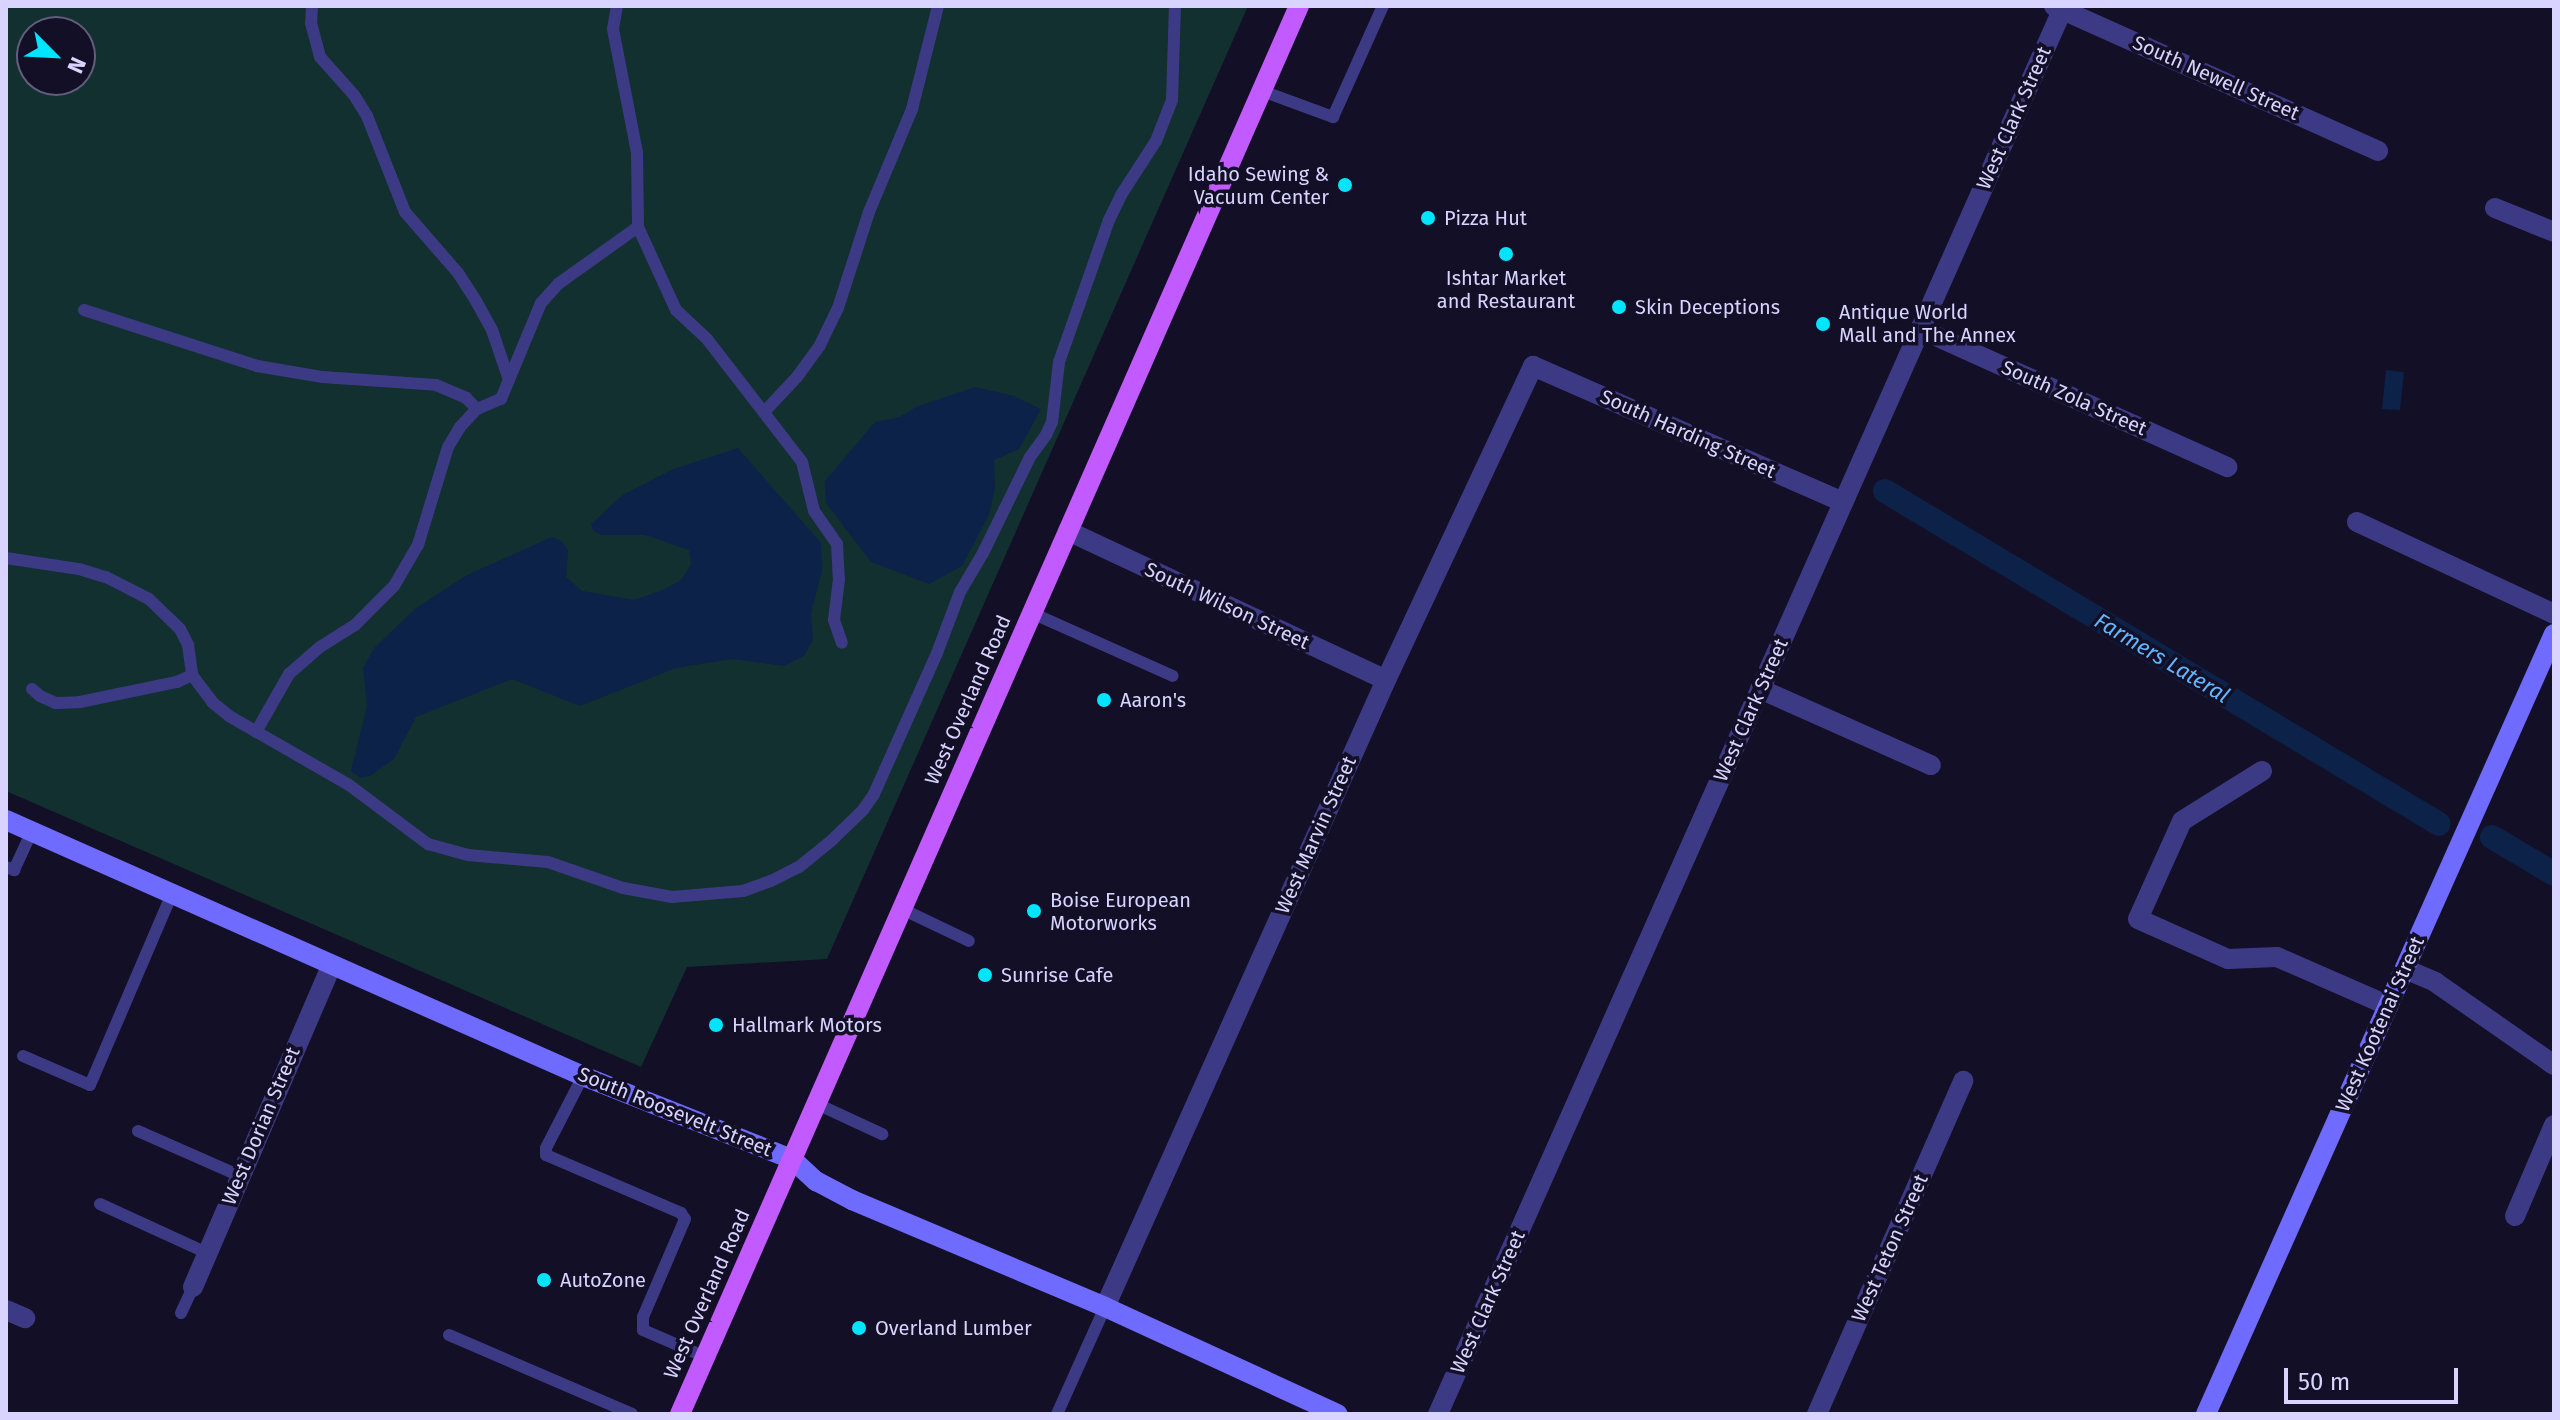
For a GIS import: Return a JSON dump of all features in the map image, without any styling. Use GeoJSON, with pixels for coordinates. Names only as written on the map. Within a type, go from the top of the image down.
{"type":"FeatureCollection","features":[{"type":"Feature","properties":{"kind":"main road","name":"West Overland Road"},"geometry":{"type":"LineString","coordinates":[[680,1414],[1299,6]]}},
{"type":"Feature","properties":{"kind":"street","name":"South Newell Street"},"geometry":{"type":"LineString","coordinates":[[2060,7],[2378,151]]}},
{"type":"Feature","properties":{"kind":"street","name":"West Clark Street"},"geometry":{"type":"LineString","coordinates":[[1438,1414],[2060,7]]}},
{"type":"Feature","properties":{"kind":"street"},"geometry":{"type":"LineString","coordinates":[[2495,208],[2554,232]]}},
{"type":"Feature","properties":{"kind":"street","name":"South Zola Street"},"geometry":{"type":"LineString","coordinates":[[1920,329],[2227,467]]}},
{"type":"Feature","properties":{"kind":"street","name":"South Harding Street"},"geometry":{"type":"LineString","coordinates":[[1533,366],[1843,502]]}},
{"type":"Feature","properties":{"kind":"street","name":"West Marvin Street"},"geometry":{"type":"LineString","coordinates":[[1105,1307],[1386,680],[1533,366]]}},
{"type":"Feature","properties":{"kind":"street"},"geometry":{"type":"LineString","coordinates":[[2357,522],[2554,614]]}},
{"type":"Feature","properties":{"kind":"street","name":"South Wilson Street"},"geometry":{"type":"LineString","coordinates":[[1068,531],[1386,680]]}},
{"type":"Feature","properties":{"kind":"street","name":"West Kootenai Street"},"geometry":{"type":"LineString","coordinates":[[2206,1414],[2554,634]]}},
{"type":"Feature","properties":{"kind":"street"},"geometry":{"type":"LineString","coordinates":[[1760,689],[1931,765]]}},
{"type":"Feature","properties":{"kind":"street"},"geometry":{"type":"LineString","coordinates":[[2262,771],[2182,821],[2138,919],[2228,959],[2277,957],[2389,1006]]}},
{"type":"Feature","properties":{"kind":"street","name":"South Roosevelt Street"},"geometry":{"type":"LineString","coordinates":[[6,820],[583,1076],[792,1159],[816,1181],[852,1200],[1105,1307],[1338,1414]]}},
{"type":"Feature","properties":{"kind":"street","name":"West Dorian Street"},"geometry":{"type":"LineString","coordinates":[[193,1287],[331,966]]}},
{"type":"Feature","properties":{"kind":"street"},"geometry":{"type":"LineString","coordinates":[[2405,969],[2435,982],[2554,1065]]}},
{"type":"Feature","properties":{"kind":"street","name":"West Teton Street"},"geometry":{"type":"LineString","coordinates":[[1817,1414],[1963,1081]]}},
{"type":"Feature","properties":{"kind":"street"},"geometry":{"type":"LineString","coordinates":[[2515,1216],[2554,1125]]}},
{"type":"Feature","properties":{"kind":"lane"},"geometry":{"type":"LineString","coordinates":[[312,6],[312,33],[320,57],[367,116],[405,212],[458,273],[476,301],[492,330],[509,380]]}},
{"type":"Feature","properties":{"kind":"lane"},"geometry":{"type":"LineString","coordinates":[[617,6],[613,29],[637,153],[638,227],[676,310],[707,339],[766,410],[802,462],[814,511],[837,544],[839,579],[834,620],[842,643]]}},
{"type":"Feature","properties":{"kind":"lane"},"geometry":{"type":"LineString","coordinates":[[766,410],[797,377],[820,345],[838,308],[869,212],[912,109],[938,6]]}},
{"type":"Feature","properties":{"kind":"lane"},"geometry":{"type":"LineString","coordinates":[[6,558],[106,577],[149,599],[180,629],[188,645],[192,675],[212,702],[256,732],[349,785],[413,834],[445,850],[548,862],[623,888],[672,897],[743,891],[799,867],[863,810],[874,794],[937,653],[960,592],[1030,457],[1052,422],[1059,362],[1109,220],[1121,195],[1156,141],[1172,100],[1175,6]]}},
{"type":"Feature","properties":{"kind":"lane"},"geometry":{"type":"LineString","coordinates":[[1262,91],[1333,117],[1382,9],[1367,6]]}},
{"type":"Feature","properties":{"kind":"lane"},"geometry":{"type":"LineString","coordinates":[[256,732],[289,674],[320,647],[355,625],[394,586],[418,545],[448,447],[460,427],[477,409],[501,399],[541,303],[579,268],[638,227]]}},
{"type":"Feature","properties":{"kind":"lane"},"geometry":{"type":"LineString","coordinates":[[84,310],[257,366],[323,377],[436,385],[466,398],[477,409]]}},
{"type":"Feature","properties":{"kind":"lane"},"geometry":{"type":"LineString","coordinates":[[1032,613],[1173,676]]}},
{"type":"Feature","properties":{"kind":"lane"},"geometry":{"type":"LineString","coordinates":[[32,689],[56,703],[80,702],[177,682],[192,675]]}},
{"type":"Feature","properties":{"kind":"lane"},"geometry":{"type":"LineString","coordinates":[[6,867],[14,870],[32,831]]}},
{"type":"Feature","properties":{"kind":"lane"},"geometry":{"type":"LineString","coordinates":[[23,1056],[90,1085],[172,894]]}},
{"type":"Feature","properties":{"kind":"lane"},"geometry":{"type":"LineString","coordinates":[[902,909],[969,941]]}},
{"type":"Feature","properties":{"kind":"lane"},"geometry":{"type":"LineString","coordinates":[[583,1076],[546,1148],[546,1155],[681,1213],[685,1219],[643,1317],[643,1330],[705,1357]]}},
{"type":"Feature","properties":{"kind":"lane"},"geometry":{"type":"LineString","coordinates":[[817,1104],[882,1134]]}},
{"type":"Feature","properties":{"kind":"lane"},"geometry":{"type":"LineString","coordinates":[[138,1131],[240,1176]]}},
{"type":"Feature","properties":{"kind":"lane"},"geometry":{"type":"LineString","coordinates":[[100,1204],[207,1253]]}},
{"type":"Feature","properties":{"kind":"lane"},"geometry":{"type":"LineString","coordinates":[[181,1313],[193,1287]]}},
{"type":"Feature","properties":{"kind":"lane"},"geometry":{"type":"LineString","coordinates":[[1057,1414],[1105,1307]]}},
{"type":"Feature","properties":{"kind":"lane"},"geometry":{"type":"LineString","coordinates":[[449,1335],[632,1414]]}},
{"type":"Feature","properties":{"kind":"green space"},"geometry":{"type":"Polygon","coordinates":[[[6,6],[1248,6],[827,959],[687,967],[641,1067],[6,791],[6,6]]]}},
{"type":"Feature","properties":{"kind":"water"},"geometry":{"type":"Polygon","coordinates":[[[2386,370],[2404,372],[2400,410],[2382,409],[2386,370]]]}},
{"type":"Feature","properties":{"kind":"water"},"geometry":{"type":"Polygon","coordinates":[[[975,387],[1014,396],[1041,409],[1019,449],[994,460],[995,488],[989,515],[962,566],[929,584],[871,562],[826,503],[825,481],[875,422],[900,417],[916,407],[975,387]]]}},
{"type":"Feature","properties":{"kind":"water"},"geometry":{"type":"Polygon","coordinates":[[[738,448],[821,543],[822,571],[811,613],[813,639],[804,656],[784,666],[732,659],[676,668],[580,706],[512,679],[416,717],[394,759],[370,776],[361,778],[351,771],[367,706],[363,668],[374,648],[416,608],[467,575],[552,537],[562,541],[568,551],[566,577],[582,591],[634,600],[663,590],[681,580],[691,565],[689,550],[645,535],[602,535],[593,531],[591,524],[623,495],[671,470],[738,448]]]}},
{"type":"Feature","properties":{"kind":"waterway","name":"Farmers Lateral"},"geometry":{"type":"LineString","coordinates":[[1885,491],[2439,824]]}},
{"type":"Feature","properties":{"kind":"waterway","name":"Farmers Lateral"},"geometry":{"type":"LineString","coordinates":[[2492,837],[2554,874]]}},
{"type":"Feature","properties":{"kind":"place","name":"Idaho Sewing & Vacuum Center"},"geometry":{"type":"Point","coordinates":[1345,185]}},
{"type":"Feature","properties":{"kind":"place","name":"Pizza Hut"},"geometry":{"type":"Point","coordinates":[1428,218]}},
{"type":"Feature","properties":{"kind":"place","name":"Ishtar Market and Restaurant"},"geometry":{"type":"Point","coordinates":[1506,254]}},
{"type":"Feature","properties":{"kind":"place","name":"Skin Deceptions"},"geometry":{"type":"Point","coordinates":[1619,307]}},
{"type":"Feature","properties":{"kind":"place","name":"Antique World Mall and The Annex"},"geometry":{"type":"Point","coordinates":[1823,324]}},
{"type":"Feature","properties":{"kind":"place","name":"Aaron's"},"geometry":{"type":"Point","coordinates":[1104,700]}},
{"type":"Feature","properties":{"kind":"place","name":"Boise European Motorworks"},"geometry":{"type":"Point","coordinates":[1034,911]}},
{"type":"Feature","properties":{"kind":"place","name":"Sunrise Cafe"},"geometry":{"type":"Point","coordinates":[985,975]}},
{"type":"Feature","properties":{"kind":"place","name":"Hallmark Motors"},"geometry":{"type":"Point","coordinates":[716,1025]}},
{"type":"Feature","properties":{"kind":"place","name":"AutoZone"},"geometry":{"type":"Point","coordinates":[544,1280]}},
{"type":"Feature","properties":{"kind":"place","name":"Overland Lumber"},"geometry":{"type":"Point","coordinates":[859,1328]}}]}
